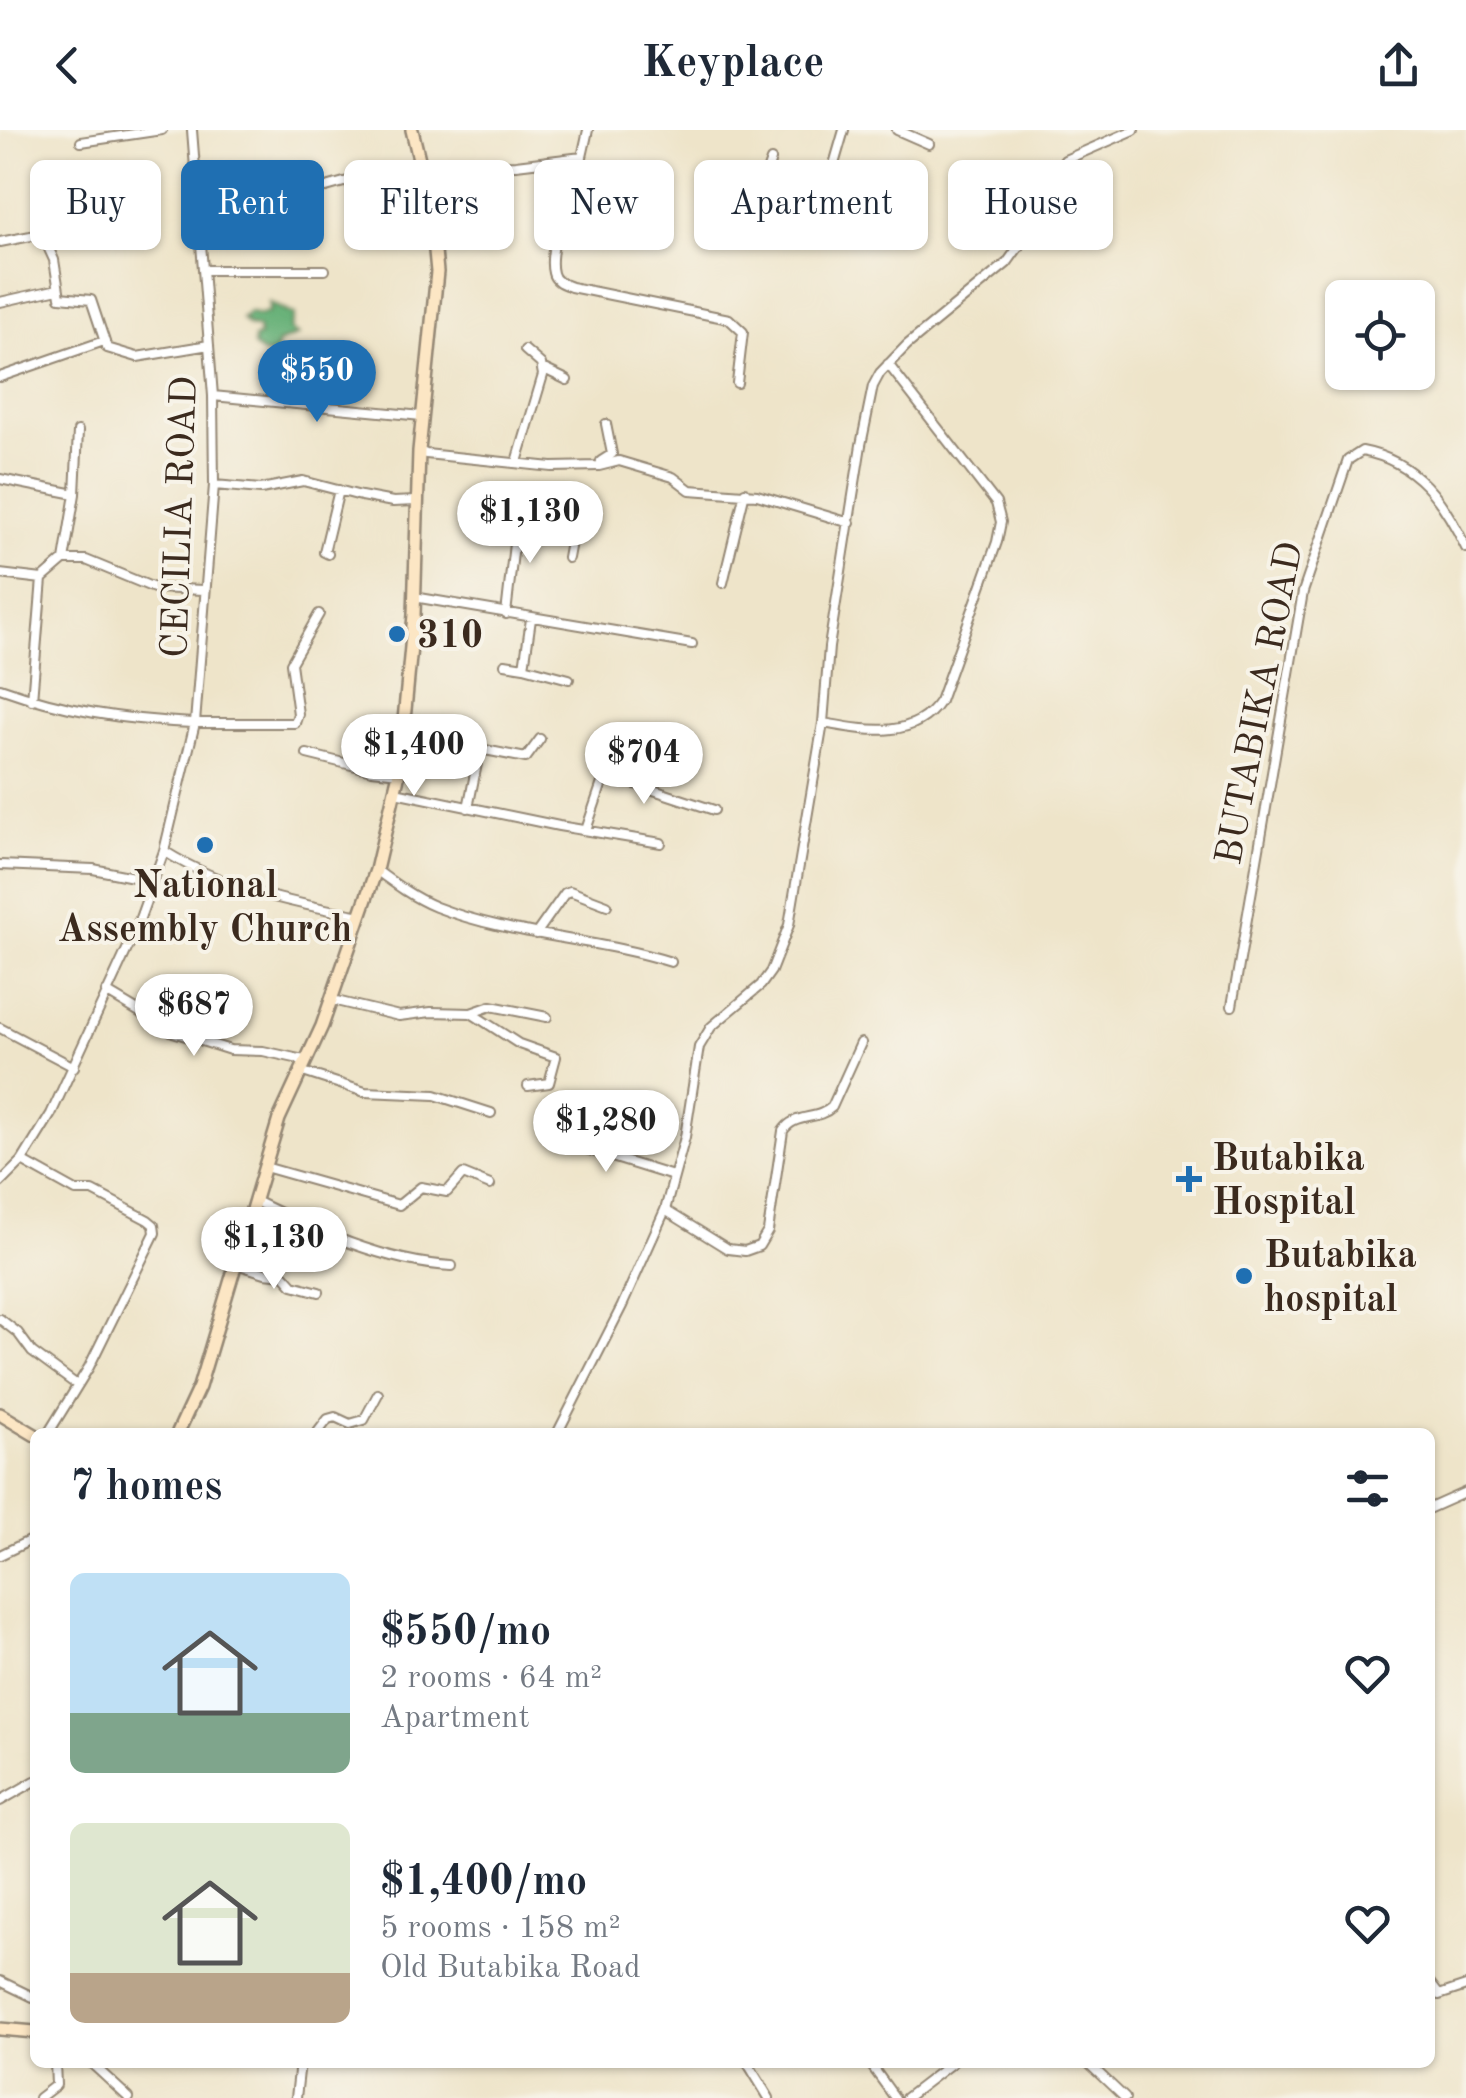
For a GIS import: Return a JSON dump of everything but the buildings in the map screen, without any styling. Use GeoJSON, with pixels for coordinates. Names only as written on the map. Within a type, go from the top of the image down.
{"type":"FeatureCollection","features":[{"type":"Feature","properties":{"kind":"main road"},"geometry":{"type":"LineString","coordinates":[[412,130],[420,160]]}},
{"type":"Feature","properties":{"kind":"main road"},"geometry":{"type":"LineString","coordinates":[[180,1428],[198,1387],[279,1120],[332,1000],[361,916],[395,792],[414,598],[419,451],[437,272],[435,250]]}},
{"type":"Feature","properties":{"kind":"main road"},"geometry":{"type":"LineString","coordinates":[[0,1414],[30,1432]]}},
{"type":"Feature","properties":{"kind":"main road"},"geometry":{"type":"LineString","coordinates":[[0,2030],[30,2032]]}},
{"type":"Feature","properties":{"kind":"street"},"geometry":{"type":"LineString","coordinates":[[81,142],[162,130]]}},
{"type":"Feature","properties":{"kind":"street","name":"CECILIA ROAD"},"geometry":{"type":"LineString","coordinates":[[192,130],[195,160]]}},
{"type":"Feature","properties":{"kind":"street"},"geometry":{"type":"LineString","coordinates":[[588,130],[558,227],[553,261],[556,280],[571,287],[730,319],[744,332],[737,383]]}},
{"type":"Feature","properties":{"kind":"street"},"geometry":{"type":"LineString","coordinates":[[835,160],[844,130]]}},
{"type":"Feature","properties":{"kind":"street"},"geometry":{"type":"LineString","coordinates":[[897,130],[929,144]]}},
{"type":"Feature","properties":{"kind":"street"},"geometry":{"type":"LineString","coordinates":[[560,1428],[665,1210],[684,1137],[699,1047],[711,1026],[761,985],[789,925],[869,401],[880,372],[1007,263],[1065,160],[1134,130]]}},
{"type":"Feature","properties":{"kind":"street"},"geometry":{"type":"LineString","coordinates":[[514,165],[582,157]]}},
{"type":"Feature","properties":{"kind":"street"},"geometry":{"type":"LineString","coordinates":[[0,242],[40,235],[54,260],[60,297],[91,300],[107,348],[136,357],[209,345]]}},
{"type":"Feature","properties":{"kind":"street","name":"CECILIA ROAD"},"geometry":{"type":"LineString","coordinates":[[0,1184],[22,1161],[51,1114],[154,880],[194,723],[214,486],[214,396],[203,250]]}},
{"type":"Feature","properties":{"kind":"street"},"geometry":{"type":"LineString","coordinates":[[205,270],[325,270]]}},
{"type":"Feature","properties":{"kind":"street"},"geometry":{"type":"LineString","coordinates":[[0,302],[58,289]]}},
{"type":"Feature","properties":{"kind":"street"},"geometry":{"type":"LineString","coordinates":[[0,378],[104,341]]}},
{"type":"Feature","properties":{"kind":"street"},"geometry":{"type":"LineString","coordinates":[[516,462],[538,394],[542,368],[526,350]]}},
{"type":"Feature","properties":{"kind":"street"},"geometry":{"type":"LineString","coordinates":[[822,722],[898,730],[930,716],[940,701],[998,542],[1000,522],[996,504],[888,364]]}},
{"type":"Feature","properties":{"kind":"street"},"geometry":{"type":"LineString","coordinates":[[542,368],[567,380]]}},
{"type":"Feature","properties":{"kind":"street"},"geometry":{"type":"LineString","coordinates":[[214,396],[422,416]]}},
{"type":"Feature","properties":{"kind":"street"},"geometry":{"type":"LineString","coordinates":[[592,466],[612,454],[606,424]]}},
{"type":"Feature","properties":{"kind":"street"},"geometry":{"type":"LineString","coordinates":[[32,700],[42,579],[64,560],[78,431]]}},
{"type":"Feature","properties":{"kind":"street"},"geometry":{"type":"LineString","coordinates":[[419,451],[552,467],[619,461],[673,477],[690,490],[745,492],[850,522]]}},
{"type":"Feature","properties":{"kind":"street","name":"BUTABIKA ROAD"},"geometry":{"type":"LineString","coordinates":[[1232,1006],[1304,592],[1348,460],[1362,452],[1374,454],[1419,477],[1442,504],[1466,548]]}},
{"type":"Feature","properties":{"kind":"street"},"geometry":{"type":"LineString","coordinates":[[0,478],[74,494]]}},
{"type":"Feature","properties":{"kind":"street"},"geometry":{"type":"LineString","coordinates":[[214,486],[261,488],[303,481],[394,502],[416,501]]}},
{"type":"Feature","properties":{"kind":"street"},"geometry":{"type":"LineString","coordinates":[[328,554],[324,549],[339,490]]}},
{"type":"Feature","properties":{"kind":"street"},"geometry":{"type":"LineString","coordinates":[[723,583],[745,492]]}},
{"type":"Feature","properties":{"kind":"street"},"geometry":{"type":"LineString","coordinates":[[506,614],[514,535],[524,513],[574,526],[568,558]]}},
{"type":"Feature","properties":{"kind":"street"},"geometry":{"type":"LineString","coordinates":[[64,560],[86,560],[154,588],[204,590]]}},
{"type":"Feature","properties":{"kind":"street"},"geometry":{"type":"LineString","coordinates":[[0,574],[42,579]]}},
{"type":"Feature","properties":{"kind":"street"},"geometry":{"type":"LineString","coordinates":[[414,598],[692,644]]}},
{"type":"Feature","properties":{"kind":"street"},"geometry":{"type":"LineString","coordinates":[[0,688],[32,700],[112,718],[295,723],[298,714],[290,663],[319,614]]}},
{"type":"Feature","properties":{"kind":"street"},"geometry":{"type":"LineString","coordinates":[[524,668],[531,619]]}},
{"type":"Feature","properties":{"kind":"street"},"geometry":{"type":"LineString","coordinates":[[505,664],[564,677],[555,691]]}},
{"type":"Feature","properties":{"kind":"street"},"geometry":{"type":"LineString","coordinates":[[468,808],[478,754],[485,750],[526,758],[540,739]]}},
{"type":"Feature","properties":{"kind":"street"},"geometry":{"type":"LineString","coordinates":[[307,754],[399,773]]}},
{"type":"Feature","properties":{"kind":"street"},"geometry":{"type":"LineString","coordinates":[[586,830],[605,774],[714,810]]}},
{"type":"Feature","properties":{"kind":"street"},"geometry":{"type":"LineString","coordinates":[[395,792],[661,842]]}},
{"type":"Feature","properties":{"kind":"street"},"geometry":{"type":"LineString","coordinates":[[164,851],[184,864],[244,888],[288,902],[361,916]]}},
{"type":"Feature","properties":{"kind":"street"},"geometry":{"type":"LineString","coordinates":[[0,864],[82,868],[154,880]]}},
{"type":"Feature","properties":{"kind":"street"},"geometry":{"type":"LineString","coordinates":[[376,870],[435,906],[536,934],[638,952],[671,962]]}},
{"type":"Feature","properties":{"kind":"street"},"geometry":{"type":"LineString","coordinates":[[536,934],[565,893],[570,891],[607,905]]}},
{"type":"Feature","properties":{"kind":"street"},"geometry":{"type":"LineString","coordinates":[[106,992],[173,1032],[230,1050],[263,1051],[365,1092],[435,1095],[492,1113]]}},
{"type":"Feature","properties":{"kind":"street"},"geometry":{"type":"LineString","coordinates":[[332,1000],[399,1016],[471,1013],[491,1006],[547,1016]]}},
{"type":"Feature","properties":{"kind":"street"},"geometry":{"type":"LineString","coordinates":[[471,1013],[519,1044],[556,1057],[550,1084],[528,1086]]}},
{"type":"Feature","properties":{"kind":"street"},"geometry":{"type":"LineString","coordinates":[[0,1028],[74,1067]]}},
{"type":"Feature","properties":{"kind":"street"},"geometry":{"type":"LineString","coordinates":[[665,1210],[728,1249],[745,1251],[759,1246],[768,1232],[783,1132],[792,1120],[826,1113],[832,1107],[861,1042]]}},
{"type":"Feature","properties":{"kind":"street"},"geometry":{"type":"LineString","coordinates":[[556,1135],[573,1145],[673,1176]]}},
{"type":"Feature","properties":{"kind":"street"},"geometry":{"type":"LineString","coordinates":[[22,1161],[76,1192],[93,1191],[148,1220],[156,1233],[51,1428]]}},
{"type":"Feature","properties":{"kind":"street"},"geometry":{"type":"LineString","coordinates":[[264,1167],[399,1205],[421,1187],[447,1192],[462,1174],[490,1185]]}},
{"type":"Feature","properties":{"kind":"street"},"geometry":{"type":"LineString","coordinates":[[93,1191],[99,1179]]}},
{"type":"Feature","properties":{"kind":"street"},"geometry":{"type":"LineString","coordinates":[[255,1200],[342,1240],[416,1262],[452,1266]]}},
{"type":"Feature","properties":{"kind":"street"},"geometry":{"type":"LineString","coordinates":[[236,1264],[284,1275],[293,1285],[318,1292]]}},
{"type":"Feature","properties":{"kind":"street"},"geometry":{"type":"LineString","coordinates":[[0,1319],[18,1333],[32,1352],[77,1385]]}},
{"type":"Feature","properties":{"kind":"street"},"geometry":{"type":"LineString","coordinates":[[321,1428],[335,1416],[357,1424],[364,1420],[378,1394]]}},
{"type":"Feature","properties":{"kind":"street"},"geometry":{"type":"LineString","coordinates":[[1435,1506],[1466,1492]]}},
{"type":"Feature","properties":{"kind":"street"},"geometry":{"type":"LineString","coordinates":[[0,1555],[30,1540]]}},
{"type":"Feature","properties":{"kind":"street"},"geometry":{"type":"LineString","coordinates":[[0,1802],[30,1784]]}},
{"type":"Feature","properties":{"kind":"street"},"geometry":{"type":"LineString","coordinates":[[0,1981],[30,1996]]}},
{"type":"Feature","properties":{"kind":"street"},"geometry":{"type":"LineString","coordinates":[[1435,1992],[1442,1995],[1466,1986]]}},
{"type":"Feature","properties":{"kind":"street"},"geometry":{"type":"LineString","coordinates":[[39,2098],[56,2086],[55,2068]]}},
{"type":"Feature","properties":{"kind":"street"},"geometry":{"type":"LineString","coordinates":[[96,2068],[128,2098]]}},
{"type":"Feature","properties":{"kind":"street"},"geometry":{"type":"LineString","coordinates":[[296,2098],[299,2068]]}},
{"type":"Feature","properties":{"kind":"street"},"geometry":{"type":"LineString","coordinates":[[750,2068],[768,2098]]}},
{"type":"Feature","properties":{"kind":"street"},"geometry":{"type":"LineString","coordinates":[[873,2068],[895,2098]]}},
{"type":"Feature","properties":{"kind":"street"},"geometry":{"type":"LineString","coordinates":[[906,2098],[945,2068]]}},
{"type":"Feature","properties":{"kind":"street"},"geometry":{"type":"LineString","coordinates":[[1093,2068],[1125,2098]]}},
{"type":"Feature","properties":{"kind":"green space"},"geometry":{"type":"Polygon","coordinates":[[[269,303],[294,315],[290,330],[298,335],[278,343],[275,355],[254,347],[258,328],[242,319],[249,312],[269,312],[269,303]]]}},
{"type":"Feature","properties":{"kind":"place","name":"310"},"geometry":{"type":"Point","coordinates":[397,634]}},
{"type":"Feature","properties":{"kind":"place","name":"National Assembly Church"},"geometry":{"type":"Point","coordinates":[205,845]}},
{"type":"Feature","properties":{"kind":"place","name":"Butabika Hospital"},"geometry":{"type":"Point","coordinates":[1189,1179]}},
{"type":"Feature","properties":{"kind":"place","name":"Butabika hospital"},"geometry":{"type":"Point","coordinates":[1244,1276]}}]}
